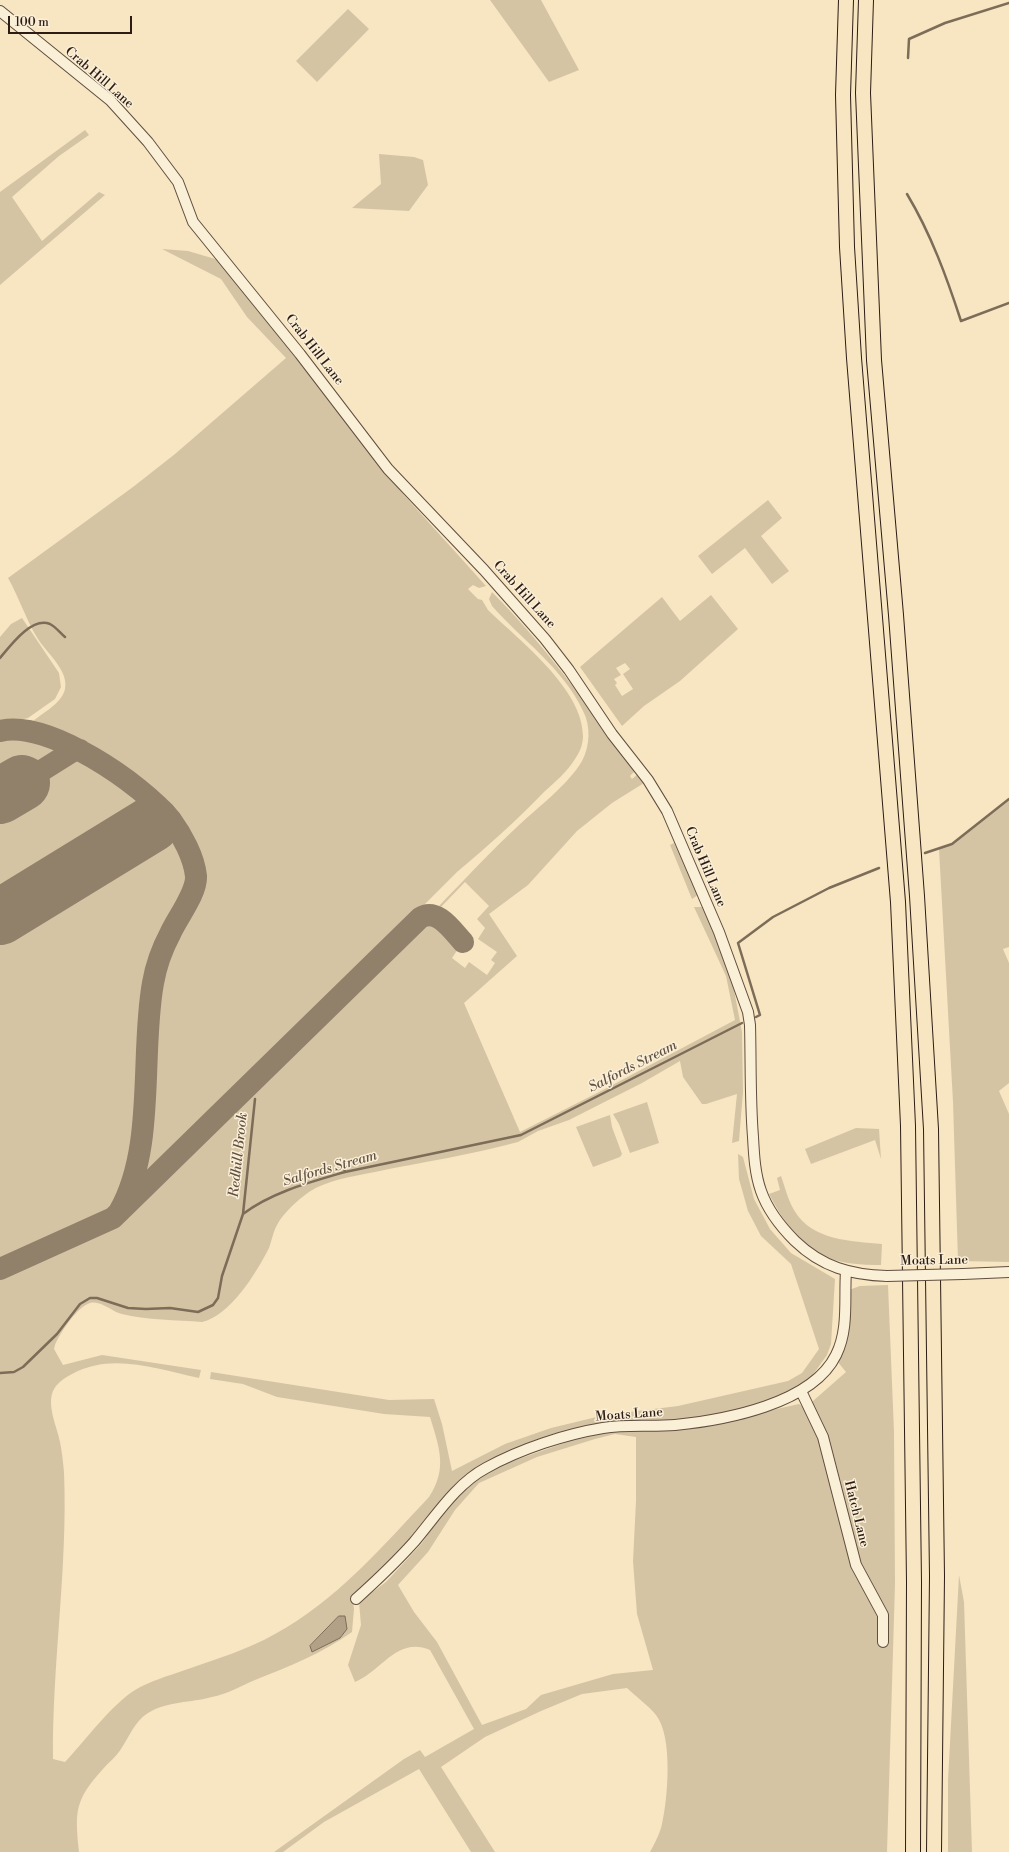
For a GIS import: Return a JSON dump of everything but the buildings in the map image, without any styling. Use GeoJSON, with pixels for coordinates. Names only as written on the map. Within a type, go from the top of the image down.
{"type":"FeatureCollection","features":[{"type":"Feature","properties":{"kind":"highway"},"geometry":{"type":"LineString","coordinates":[[846,0],[843,95],[847,247],[898,902],[908,1126],[914,1582],[913,1852]]}},
{"type":"Feature","properties":{"kind":"highway"},"geometry":{"type":"LineString","coordinates":[[866,0],[863,93],[874,360],[898,638],[931,1129],[937,1568],[934,1852]]}},
{"type":"Feature","properties":{"kind":"street","name":"Crab Hill Lane"},"geometry":{"type":"LineString","coordinates":[[0,11],[110,100],[148,142],[178,182],[193,222],[300,354],[388,470],[480,566],[545,639],[572,674],[612,734],[648,780],[667,811],[678,836],[721,939],[748,1012],[750,1024],[751,1113],[755,1164],[763,1196],[775,1218],[804,1249],[822,1262],[846,1271],[860,1274]]}},
{"type":"Feature","properties":{"kind":"street","name":"Moats Lane"},"geometry":{"type":"LineString","coordinates":[[356,1599],[394,1563],[449,1499],[485,1468],[516,1454],[578,1433],[604,1428],[674,1425],[698,1422],[743,1412],[783,1400],[801,1391],[820,1377],[830,1365],[839,1348],[845,1317],[846,1271]]}},
{"type":"Feature","properties":{"kind":"street","name":"Moats Lane"},"geometry":{"type":"LineString","coordinates":[[860,1274],[887,1276],[1009,1272]]}},
{"type":"Feature","properties":{"kind":"street","name":"Hatch Lane"},"geometry":{"type":"LineString","coordinates":[[801,1391],[823,1437],[856,1565],[883,1615],[883,1642]]}},
{"type":"Feature","properties":{"kind":"shaded area"},"geometry":{"type":"Polygon","coordinates":[[[490,0],[541,0],[579,70],[549,82],[490,0]]]}},
{"type":"Feature","properties":{"kind":"shaded area"},"geometry":{"type":"Polygon","coordinates":[[[348,9],[369,29],[317,82],[296,61],[348,9]]]}},
{"type":"Feature","properties":{"kind":"shaded area"},"geometry":{"type":"Polygon","coordinates":[[[85,130],[89,135],[59,156],[12,197],[42,241],[99,192],[105,195],[0,285],[0,192],[85,130]]]}},
{"type":"Feature","properties":{"kind":"shaded area"},"geometry":{"type":"Polygon","coordinates":[[[379,154],[414,157],[423,160],[428,185],[409,211],[352,208],[381,184],[379,154]]]}},
{"type":"Feature","properties":{"kind":"shaded area"},"geometry":{"type":"Polygon","coordinates":[[[162,249],[188,251],[222,261],[404,495],[486,586],[479,588],[473,585],[468,589],[478,599],[482,600],[488,610],[548,667],[561,684],[573,701],[580,718],[583,736],[582,745],[578,754],[561,777],[501,834],[457,872],[197,1132],[154,1174],[148,1177],[142,1174],[141,1169],[147,1131],[154,1019],[159,982],[173,939],[198,893],[202,879],[201,870],[184,829],[162,803],[89,748],[33,726],[33,721],[60,699],[65,689],[64,676],[61,669],[34,632],[8,578],[133,487],[175,454],[286,358],[247,317],[221,279],[162,249]]]}},
{"type":"Feature","properties":{"kind":"shaded area"},"geometry":{"type":"Polygon","coordinates":[[[768,500],[782,518],[761,536],[789,571],[772,584],[745,548],[712,574],[698,556],[768,500]]]}},
{"type":"Feature","properties":{"kind":"shaded area"},"geometry":{"type":"Polygon","coordinates":[[[492,592],[531,634],[584,701],[635,771],[630,776],[632,779],[638,774],[644,783],[612,803],[577,831],[528,885],[489,914],[517,956],[464,1003],[520,1132],[735,1020],[726,976],[694,907],[703,907],[724,952],[733,985],[742,1032],[743,1092],[739,1141],[732,1143],[737,1094],[702,1104],[683,1077],[680,1061],[642,1083],[569,1120],[538,1131],[518,1142],[464,1155],[332,1181],[316,1188],[300,1199],[283,1216],[276,1228],[269,1248],[242,1292],[223,1311],[212,1318],[202,1322],[141,1318],[118,1313],[98,1303],[90,1303],[85,1305],[65,1327],[55,1345],[54,1349],[63,1365],[102,1355],[201,1370],[199,1378],[135,1364],[103,1364],[87,1367],[70,1375],[59,1382],[53,1392],[51,1406],[60,1442],[64,1472],[65,1508],[53,1723],[53,1759],[65,1762],[108,1714],[135,1690],[159,1679],[231,1654],[264,1640],[319,1605],[358,1572],[429,1497],[435,1486],[440,1467],[440,1457],[439,1448],[430,1417],[384,1414],[277,1397],[243,1384],[210,1379],[211,1372],[389,1400],[434,1399],[442,1424],[452,1471],[505,1444],[551,1428],[605,1415],[678,1406],[788,1381],[802,1373],[819,1349],[791,1264],[761,1236],[748,1211],[739,1179],[738,1154],[743,1157],[754,1199],[770,1229],[791,1253],[835,1279],[831,1344],[827,1355],[812,1376],[797,1388],[763,1403],[720,1414],[684,1420],[640,1422],[515,1450],[483,1464],[460,1482],[396,1556],[352,1596],[354,1609],[352,1632],[329,1647],[305,1659],[229,1692],[204,1699],[163,1706],[143,1716],[119,1752],[105,1766],[86,1790],[77,1817],[79,1852],[0,1852],[0,1277],[29,1262],[112,1225],[123,1218],[144,1195],[345,997],[425,921],[427,920],[458,949],[452,958],[465,968],[469,962],[487,975],[495,963],[491,960],[497,952],[478,939],[485,928],[477,919],[489,906],[465,882],[441,907],[439,906],[498,845],[569,779],[582,761],[588,743],[586,717],[575,696],[554,668],[492,606],[489,599],[492,592]]]}},
{"type":"Feature","properties":{"kind":"shaded area"},"geometry":{"type":"Polygon","coordinates":[[[711,595],[738,629],[680,681],[644,706],[622,726],[580,667],[662,597],[680,621],[711,595]],[[625,663],[616,668],[621,675],[614,679],[617,683],[615,685],[622,696],[633,689],[623,674],[630,669],[625,663]]]}},
{"type":"Feature","properties":{"kind":"shaded area"},"geometry":{"type":"Polygon","coordinates":[[[22,618],[59,673],[61,687],[55,699],[28,718],[0,725],[0,637],[11,624],[22,618]]]}},
{"type":"Feature","properties":{"kind":"shaded area"},"geometry":{"type":"Polygon","coordinates":[[[8,734],[28,736],[72,752],[116,779],[136,794],[153,809],[175,836],[185,858],[190,880],[160,938],[149,981],[143,1015],[136,1141],[128,1175],[117,1206],[112,1213],[100,1219],[23,1254],[0,1262],[0,736],[8,734]]]}},
{"type":"Feature","properties":{"kind":"shaded area"},"geometry":{"type":"Polygon","coordinates":[[[1009,799],[1009,947],[1003,949],[1009,963],[1009,1083],[999,1091],[1009,1114],[1009,1262],[958,1261],[953,1102],[939,849],[952,844],[1009,799]]]}},
{"type":"Feature","properties":{"kind":"shaded area"},"geometry":{"type":"Polygon","coordinates":[[[674,843],[698,895],[692,899],[670,845],[674,843]]]}},
{"type":"Feature","properties":{"kind":"shaded area"},"geometry":{"type":"Polygon","coordinates":[[[647,1102],[659,1143],[630,1153],[619,1124],[613,1114],[647,1102]]]}},
{"type":"Feature","properties":{"kind":"shaded area"},"geometry":{"type":"Polygon","coordinates":[[[610,1115],[612,1127],[622,1154],[620,1157],[593,1167],[576,1127],[610,1115]]]}},
{"type":"Feature","properties":{"kind":"shaded area"},"geometry":{"type":"Polygon","coordinates":[[[856,1128],[879,1129],[881,1159],[875,1140],[811,1164],[805,1149],[856,1128]]]}},
{"type":"Feature","properties":{"kind":"shaded area"},"geometry":{"type":"Polygon","coordinates":[[[781,1176],[788,1198],[794,1210],[802,1220],[811,1228],[833,1238],[882,1244],[881,1265],[842,1262],[826,1257],[813,1250],[801,1240],[790,1228],[769,1194],[780,1190],[777,1178],[781,1176]]]}},
{"type":"Feature","properties":{"kind":"shaded area"},"geometry":{"type":"Polygon","coordinates":[[[888,1285],[894,1432],[895,1584],[887,1852],[650,1852],[661,1827],[666,1799],[668,1768],[665,1737],[656,1715],[627,1688],[582,1694],[541,1711],[485,1737],[441,1767],[495,1852],[471,1852],[419,1769],[324,1822],[283,1852],[274,1852],[404,1759],[420,1750],[425,1757],[474,1729],[430,1650],[418,1647],[399,1651],[365,1677],[355,1682],[348,1665],[361,1625],[359,1602],[386,1582],[422,1543],[446,1508],[470,1482],[493,1468],[584,1436],[611,1430],[741,1417],[799,1404],[805,1408],[846,1372],[837,1361],[849,1290],[860,1286],[888,1285]],[[615,1434],[595,1439],[537,1457],[479,1483],[455,1510],[428,1552],[398,1585],[414,1612],[437,1642],[482,1725],[526,1709],[541,1695],[613,1674],[653,1670],[637,1614],[633,1561],[636,1501],[636,1437],[615,1434]]]}},
{"type":"Feature","properties":{"kind":"shaded area"},"geometry":{"type":"Polygon","coordinates":[[[959,1575],[964,1602],[972,1852],[948,1852],[948,1780],[959,1575]]]}},
{"type":"Feature","properties":{"kind":"shaded area"},"geometry":{"type":"Polygon","coordinates":[[[339,1616],[345,1616],[347,1629],[340,1638],[312,1652],[310,1646],[339,1616]]]}},
{"type":"Feature","properties":{"kind":"waterway"},"geometry":{"type":"LineString","coordinates":[[908,58],[909,39],[945,23],[1009,3]]}},
{"type":"Feature","properties":{"kind":"waterway"},"geometry":{"type":"LineString","coordinates":[[907,194],[916,209],[938,256],[961,321],[1009,303]]}},
{"type":"Feature","properties":{"kind":"waterway","name":"Redhill Brook"},"geometry":{"type":"LineString","coordinates":[[0,658],[15,640],[36,624],[50,624],[65,637]]}},
{"type":"Feature","properties":{"kind":"waterway","name":"Salfords Stream"},"geometry":{"type":"LineString","coordinates":[[925,853],[952,844],[1009,799]]}},
{"type":"Feature","properties":{"kind":"waterway","name":"Salfords Stream"},"geometry":{"type":"LineString","coordinates":[[756,1017],[760,1015],[738,943],[773,917],[829,888],[879,868]]}},
{"type":"Feature","properties":{"kind":"waterway","name":"Salfords Stream"},"geometry":{"type":"LineString","coordinates":[[243,1214],[254,1206],[292,1188],[345,1172],[521,1135],[742,1023]]}},
{"type":"Feature","properties":{"kind":"waterway","name":"Salfords Stream"},"geometry":{"type":"LineString","coordinates":[[0,1373],[14,1372],[23,1367],[57,1334],[80,1304],[90,1298],[97,1298],[128,1308],[170,1308],[198,1312],[213,1305],[218,1298],[222,1276],[243,1214],[255,1099]]}},
{"type":"Feature","properties":{"kind":"waterway","name":"Redhill Brook"},"geometry":{"type":"LineString","coordinates":[[342,1161],[345,1172]]}},
{"type":"Feature","properties":{"kind":"taxiway"},"geometry":{"type":"LineString","coordinates":[[0,731],[20,730],[43,735],[68,744],[117,773],[139,789],[171,820],[187,846],[195,869],[195,883],[190,898],[164,946],[154,977],[149,1011],[143,1130],[131,1187],[119,1212]]}},
{"type":"Feature","properties":{"kind":"taxiway"},"geometry":{"type":"LineString","coordinates":[[22,783],[73,751],[80,750]]}},
{"type":"Feature","properties":{"kind":"taxiway"},"geometry":{"type":"LineString","coordinates":[[0,1269],[113,1218],[420,918],[426,915],[432,915],[444,921],[463,942]]}},
{"type":"Feature","properties":{"kind":"runway"},"geometry":{"type":"LineString","coordinates":[[0,796],[22,783]]}},
{"type":"Feature","properties":{"kind":"runway"},"geometry":{"type":"LineString","coordinates":[[0,917],[152,824]]}}]}
